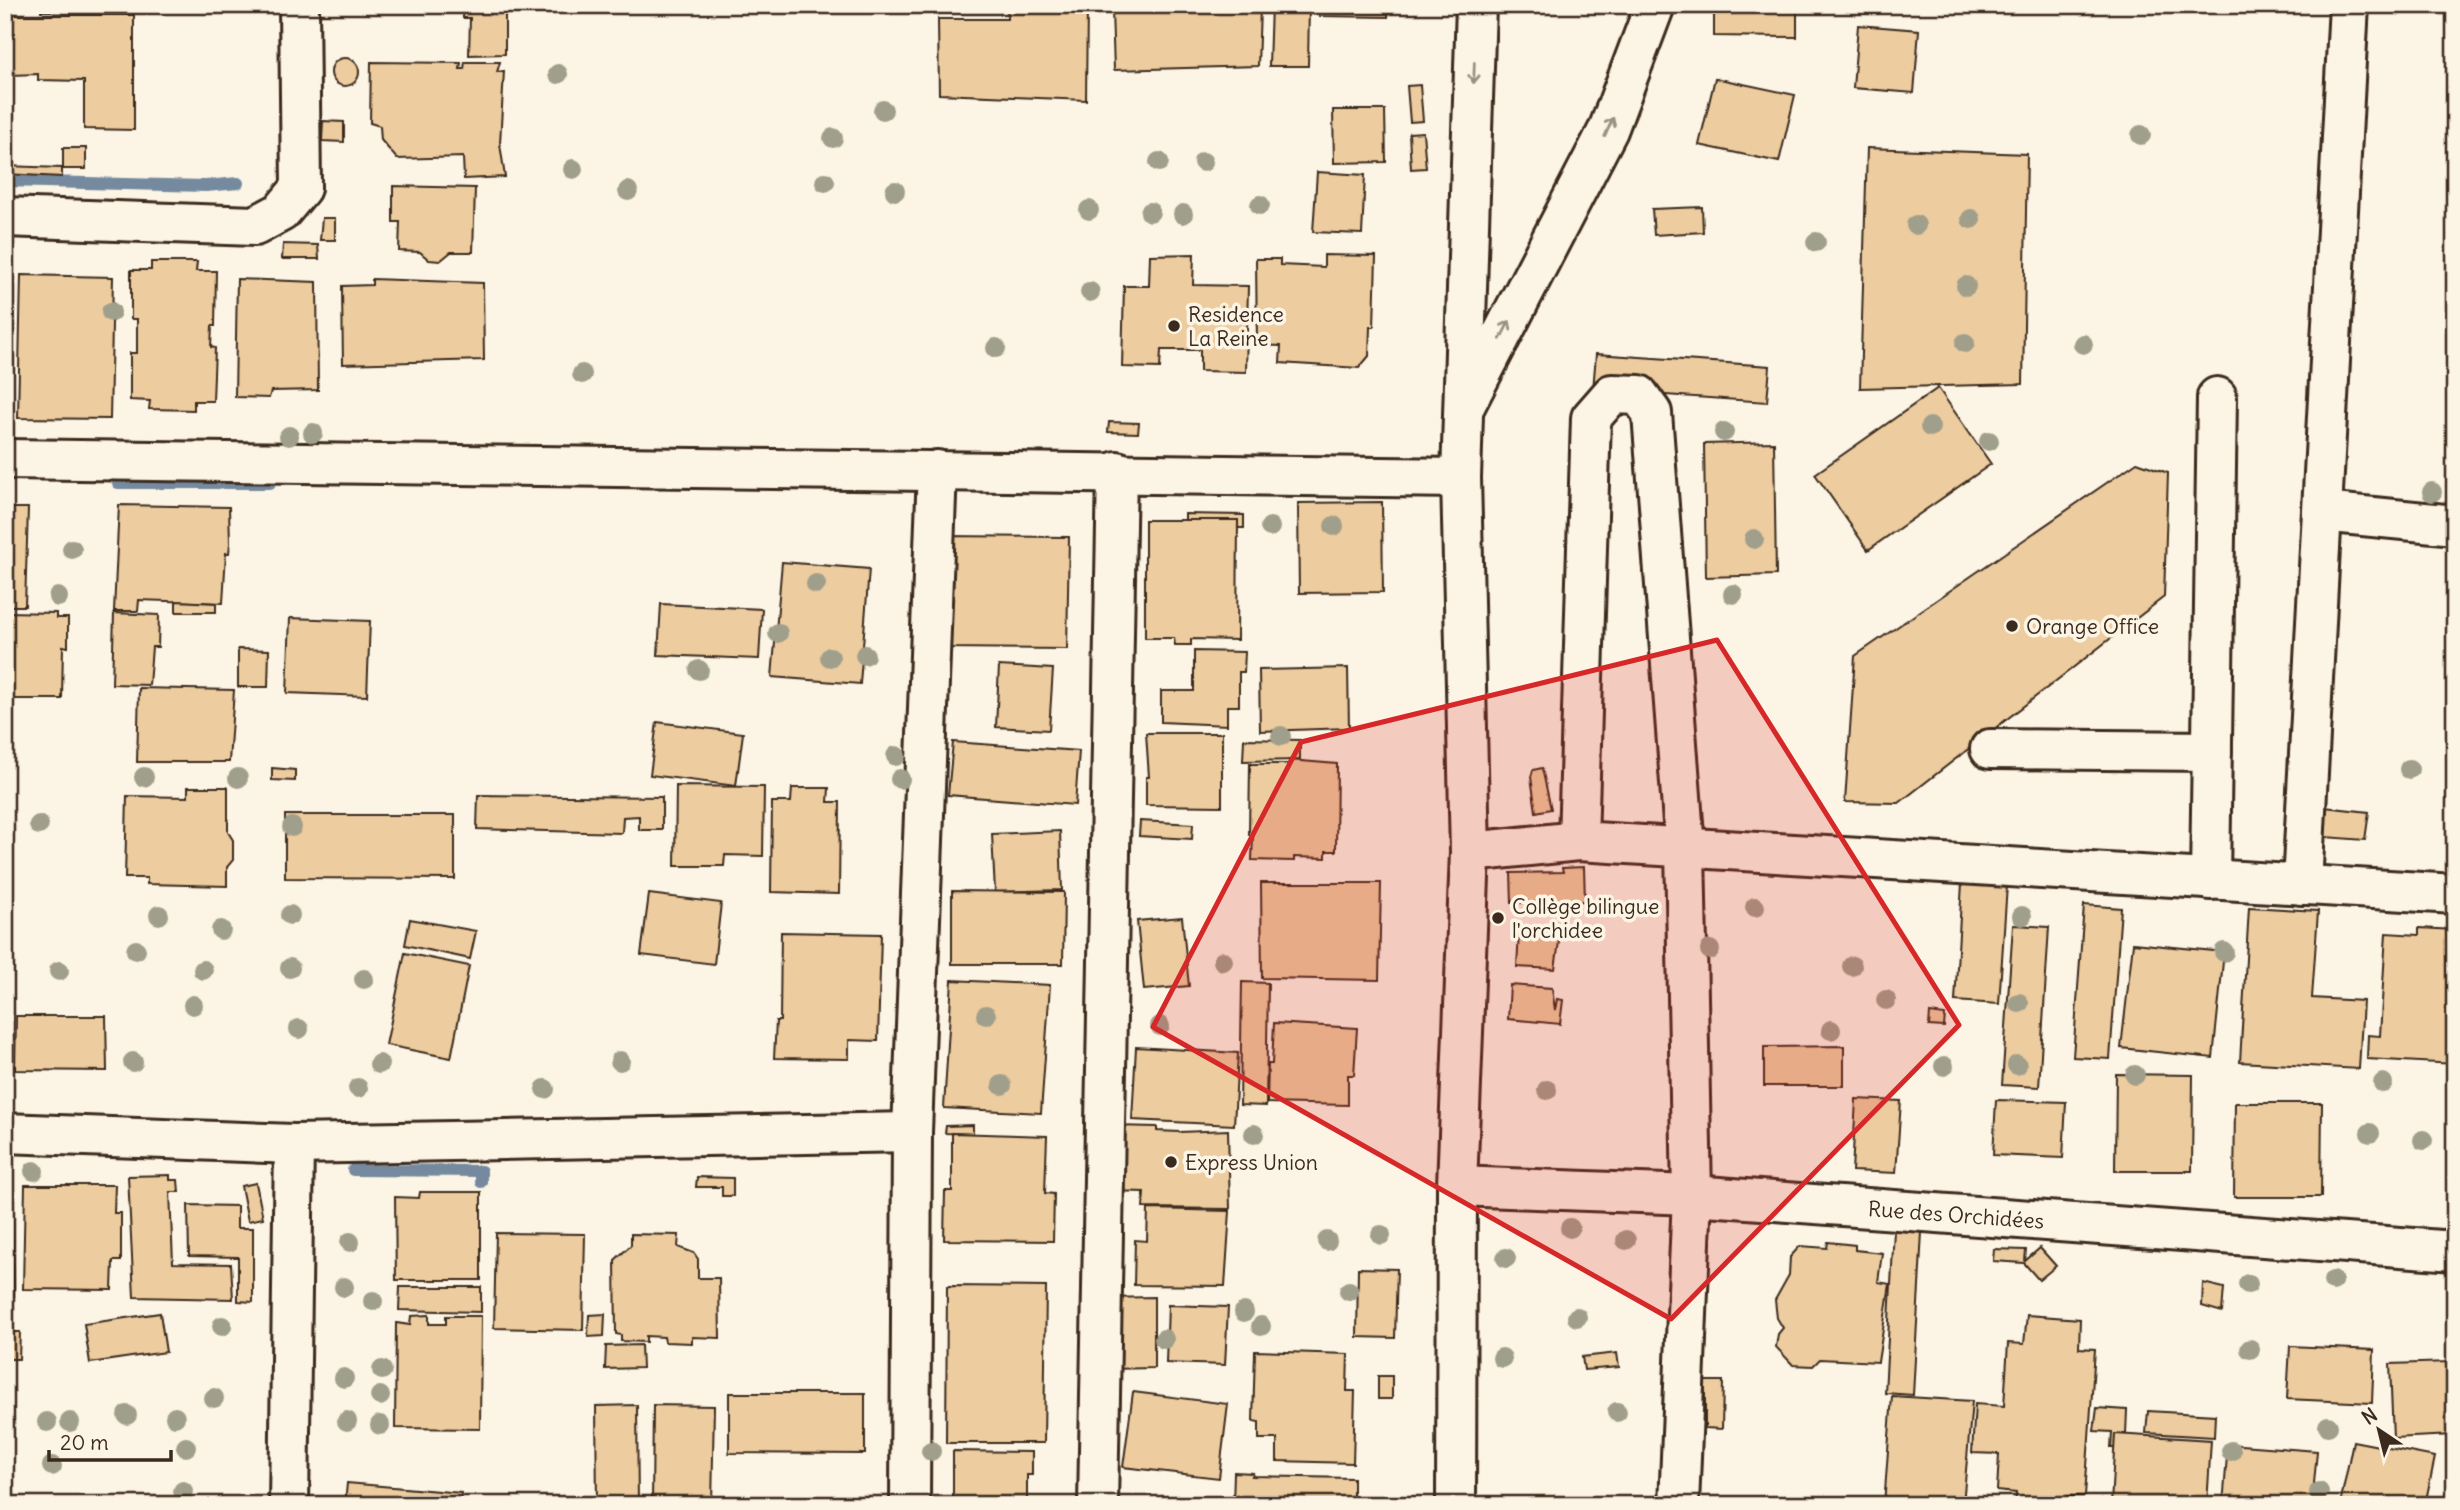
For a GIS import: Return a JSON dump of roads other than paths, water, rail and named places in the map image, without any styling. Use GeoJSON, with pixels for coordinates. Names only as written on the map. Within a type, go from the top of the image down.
{"type":"FeatureCollection","features":[{"type":"Feature","properties":{"kind":"street"},"geometry":{"type":"LineString","coordinates":[[5,217],[255,226],[281,212],[300,188],[299,5]]}},
{"type":"Feature","properties":{"kind":"street"},"geometry":{"type":"LineString","coordinates":[[1456,1505],[1457,1186],[1470,852],[1461,478],[1476,5]]}},
{"type":"Feature","properties":{"kind":"street"},"geometry":{"type":"LineString","coordinates":[[1462,412],[1608,130],[1655,5]]}},
{"type":"Feature","properties":{"kind":"street"},"geometry":{"type":"LineString","coordinates":[[2302,885],[2349,5]]}},
{"type":"Feature","properties":{"kind":"street"},"geometry":{"type":"LineString","coordinates":[[1578,841],[1591,418],[1612,394],[1639,395],[1652,413],[1685,849],[1692,1195],[1679,1505]]}},
{"type":"Feature","properties":{"kind":"street"},"geometry":{"type":"LineString","coordinates":[[2210,880],[2217,397]]}},
{"type":"Feature","properties":{"kind":"street"},"geometry":{"type":"LineString","coordinates":[[5,459],[1117,471],[1461,478]]}},
{"type":"Feature","properties":{"kind":"street"},"geometry":{"type":"LineString","coordinates":[[910,1505],[912,1132],[937,470]]}},
{"type":"Feature","properties":{"kind":"street"},"geometry":{"type":"LineString","coordinates":[[1098,1505],[1117,471]]}},
{"type":"Feature","properties":{"kind":"street"},"geometry":{"type":"LineString","coordinates":[[2322,512],[2455,525]]}},
{"type":"Feature","properties":{"kind":"street"},"geometry":{"type":"LineString","coordinates":[[1990,749],[2213,751]]}},
{"type":"Feature","properties":{"kind":"street"},"geometry":{"type":"LineString","coordinates":[[1470,852],[1578,841],[2455,894]]}},
{"type":"Feature","properties":{"kind":"street"},"geometry":{"type":"LineString","coordinates":[[5,1133],[294,1144],[912,1132]]}},
{"type":"Feature","properties":{"kind":"street"},"geometry":{"type":"LineString","coordinates":[[289,1505],[294,1144]]}},
{"type":"Feature","properties":{"kind":"street","name":"Rue des Orchidées"},"geometry":{"type":"LineString","coordinates":[[1457,1186],[1692,1195],[2455,1251]]}},
{"type":"Feature","properties":{"kind":"waterway"},"geometry":{"type":"LineString","coordinates":[[5,181],[206,186],[238,183]]}},
{"type":"Feature","properties":{"kind":"waterway"},"geometry":{"type":"LineString","coordinates":[[118,483],[270,483]]}},
{"type":"Feature","properties":{"kind":"waterway"},"geometry":{"type":"LineString","coordinates":[[353,1170],[481,1171],[481,1182]]}},
{"type":"Feature","properties":{"kind":"place","name":"Residence La Reine"},"geometry":{"type":"Point","coordinates":[1174,326]}},
{"type":"Feature","properties":{"kind":"place","name":"Orange Office"},"geometry":{"type":"Point","coordinates":[2012,626]}},
{"type":"Feature","properties":{"kind":"place","name":"Collège bilingue l'orchidee"},"geometry":{"type":"Point","coordinates":[1498,918]}},
{"type":"Feature","properties":{"kind":"place","name":"Express Union"},"geometry":{"type":"Point","coordinates":[1171,1162]}}]}
